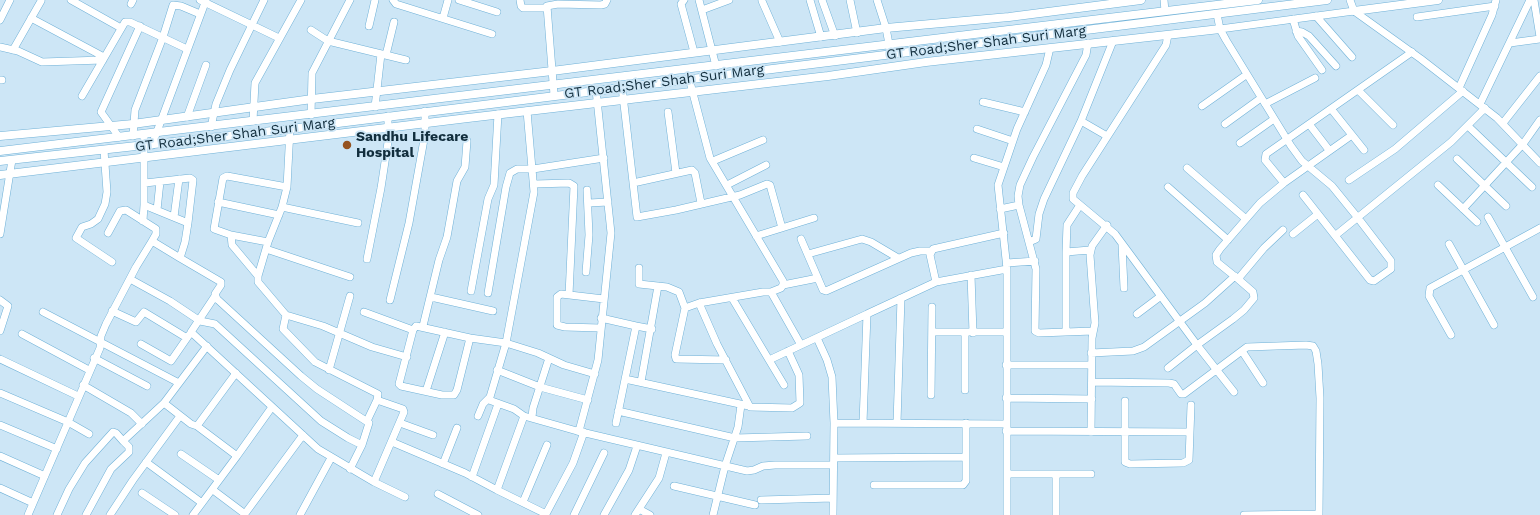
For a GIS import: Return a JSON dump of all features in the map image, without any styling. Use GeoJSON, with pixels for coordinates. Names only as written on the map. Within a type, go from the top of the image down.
{"type":"FeatureCollection","features":[{"type":"Feature","properties":{"kind":"main road"},"geometry":{"type":"LineString","coordinates":[[0,136],[133,124],[312,99],[835,36],[886,28],[1008,17],[1100,2],[1141,0]]}},
{"type":"Feature","properties":{"kind":"main road","name":"GT Road;Sher Shah Suri Marg"},"geometry":{"type":"LineString","coordinates":[[0,151],[253,122],[1258,0]]}},
{"type":"Feature","properties":{"kind":"main road","name":"GT Road;Sher Shah Suri Marg"},"geometry":{"type":"LineString","coordinates":[[0,161],[290,129],[689,78],[891,55],[1328,0]]}},
{"type":"Feature","properties":{"kind":"main road"},"geometry":{"type":"LineString","coordinates":[[1354,11],[1438,0]]}},
{"type":"Feature","properties":{"kind":"main road"},"geometry":{"type":"LineString","coordinates":[[0,175],[1088,43],[1220,29]]}},
{"type":"Feature","properties":{"kind":"street"},"geometry":{"type":"LineString","coordinates":[[0,20],[10,0]]}},
{"type":"Feature","properties":{"kind":"street"},"geometry":{"type":"LineString","coordinates":[[13,50],[41,0]]}},
{"type":"Feature","properties":{"kind":"street"},"geometry":{"type":"LineString","coordinates":[[72,0],[121,28]]}},
{"type":"Feature","properties":{"kind":"street"},"geometry":{"type":"LineString","coordinates":[[211,127],[213,113],[230,70],[251,24],[264,0]]}},
{"type":"Feature","properties":{"kind":"street"},"geometry":{"type":"LineString","coordinates":[[253,122],[255,83],[278,38],[301,0]]}},
{"type":"Feature","properties":{"kind":"street"},"geometry":{"type":"LineString","coordinates":[[311,114],[312,73],[350,0]]}},
{"type":"Feature","properties":{"kind":"street"},"geometry":{"type":"LineString","coordinates":[[369,26],[376,0]]}},
{"type":"Feature","properties":{"kind":"street"},"geometry":{"type":"LineString","coordinates":[[394,0],[396,4],[492,34]]}},
{"type":"Feature","properties":{"kind":"street"},"geometry":{"type":"LineString","coordinates":[[443,18],[448,0]]}},
{"type":"Feature","properties":{"kind":"street"},"geometry":{"type":"LineString","coordinates":[[458,0],[497,12]]}},
{"type":"Feature","properties":{"kind":"street"},"geometry":{"type":"LineString","coordinates":[[520,0],[523,8],[547,8],[558,2],[601,5],[605,4],[607,0]]}},
{"type":"Feature","properties":{"kind":"street"},"geometry":{"type":"LineString","coordinates":[[684,0],[681,4],[694,52]]}},
{"type":"Feature","properties":{"kind":"street"},"geometry":{"type":"LineString","coordinates":[[699,0],[716,66]]}},
{"type":"Feature","properties":{"kind":"street"},"geometry":{"type":"LineString","coordinates":[[702,10],[729,0]]}},
{"type":"Feature","properties":{"kind":"street"},"geometry":{"type":"LineString","coordinates":[[810,0],[821,37]]}},
{"type":"Feature","properties":{"kind":"street"},"geometry":{"type":"LineString","coordinates":[[822,0],[835,36]]}},
{"type":"Feature","properties":{"kind":"street"},"geometry":{"type":"LineString","coordinates":[[850,0],[857,33]]}},
{"type":"Feature","properties":{"kind":"street"},"geometry":{"type":"LineString","coordinates":[[877,0],[886,28],[891,55]]}},
{"type":"Feature","properties":{"kind":"street"},"geometry":{"type":"LineString","coordinates":[[1164,0],[1165,12]]}},
{"type":"Feature","properties":{"kind":"street"},"geometry":{"type":"LineString","coordinates":[[1350,0],[1354,11],[1412,52],[1483,106],[1503,123],[1540,162]]}},
{"type":"Feature","properties":{"kind":"street"},"geometry":{"type":"LineString","coordinates":[[1336,235],[1434,157],[1468,127],[1483,106],[1530,0]]}},
{"type":"Feature","properties":{"kind":"street"},"geometry":{"type":"LineString","coordinates":[[1510,43],[1540,38],[1534,0]]}},
{"type":"Feature","properties":{"kind":"street"},"geometry":{"type":"LineString","coordinates":[[142,221],[144,205],[145,157],[148,145],[157,133],[162,120],[200,14],[203,1],[278,38]]}},
{"type":"Feature","properties":{"kind":"street"},"geometry":{"type":"LineString","coordinates":[[762,1],[780,42]]}},
{"type":"Feature","properties":{"kind":"street"},"geometry":{"type":"LineString","coordinates":[[1417,17],[1495,3]]}},
{"type":"Feature","properties":{"kind":"street"},"geometry":{"type":"LineString","coordinates":[[1349,180],[1395,149],[1461,89],[1495,3]]}},
{"type":"Feature","properties":{"kind":"street"},"geometry":{"type":"LineString","coordinates":[[134,136],[133,124],[135,110],[163,37],[172,5],[180,6],[200,14]]}},
{"type":"Feature","properties":{"kind":"street"},"geometry":{"type":"LineString","coordinates":[[547,8],[554,95]]}},
{"type":"Feature","properties":{"kind":"street"},"geometry":{"type":"LineString","coordinates":[[1220,29],[1354,11]]}},
{"type":"Feature","properties":{"kind":"street"},"geometry":{"type":"LineString","coordinates":[[1217,14],[1220,29],[1246,75],[1298,157],[1332,186],[1358,218],[1392,263],[1392,267],[1389,271],[1374,281],[1370,280],[1303,194]]}},
{"type":"Feature","properties":{"kind":"street"},"geometry":{"type":"LineString","coordinates":[[1316,16],[1352,57]]}},
{"type":"Feature","properties":{"kind":"street"},"geometry":{"type":"LineString","coordinates":[[31,18],[103,59]]}},
{"type":"Feature","properties":{"kind":"street"},"geometry":{"type":"LineString","coordinates":[[1293,19],[1296,31],[1322,70]]}},
{"type":"Feature","properties":{"kind":"street"},"geometry":{"type":"LineString","coordinates":[[82,96],[121,28],[128,21],[187,49]]}},
{"type":"Feature","properties":{"kind":"street"},"geometry":{"type":"LineString","coordinates":[[375,107],[384,55],[394,22]]}},
{"type":"Feature","properties":{"kind":"street"},"geometry":{"type":"LineString","coordinates":[[119,137],[101,112],[140,26]]}},
{"type":"Feature","properties":{"kind":"street"},"geometry":{"type":"LineString","coordinates":[[311,30],[328,41],[406,60]]}},
{"type":"Feature","properties":{"kind":"street"},"geometry":{"type":"LineString","coordinates":[[1296,31],[1302,32],[1309,36],[1336,66]]}},
{"type":"Feature","properties":{"kind":"street"},"geometry":{"type":"LineString","coordinates":[[1168,35],[1166,45],[1107,136],[1073,193],[1073,199],[1107,225],[1234,392]]}},
{"type":"Feature","properties":{"kind":"street"},"geometry":{"type":"LineString","coordinates":[[1029,242],[1036,239],[1039,214],[1044,199],[1081,121],[1113,41]]}},
{"type":"Feature","properties":{"kind":"street"},"geometry":{"type":"LineString","coordinates":[[1088,43],[1086,55],[1020,185],[1018,196],[1019,205],[1035,261],[1037,278],[1035,331],[1039,333],[1093,331]]}},
{"type":"Feature","properties":{"kind":"street"},"geometry":{"type":"LineString","coordinates":[[0,47],[13,50],[42,62],[103,59]]}},
{"type":"Feature","properties":{"kind":"street"},"geometry":{"type":"LineString","coordinates":[[1007,515],[1007,266],[998,188],[1013,141],[1046,65],[1050,48]]}},
{"type":"Feature","properties":{"kind":"street"},"geometry":{"type":"LineString","coordinates":[[1284,183],[1265,156],[1412,52]]}},
{"type":"Feature","properties":{"kind":"street"},"geometry":{"type":"LineString","coordinates":[[187,117],[206,65]]}},
{"type":"Feature","properties":{"kind":"street"},"geometry":{"type":"LineString","coordinates":[[1202,106],[1246,75]]}},
{"type":"Feature","properties":{"kind":"street"},"geometry":{"type":"LineString","coordinates":[[1503,123],[1540,76]]}},
{"type":"Feature","properties":{"kind":"street"},"geometry":{"type":"LineString","coordinates":[[689,78],[708,153],[781,278],[783,285]]}},
{"type":"Feature","properties":{"kind":"street"},"geometry":{"type":"LineString","coordinates":[[1225,124],[1263,101],[1315,78]]}},
{"type":"Feature","properties":{"kind":"street"},"geometry":{"type":"LineString","coordinates":[[622,87],[637,217],[733,196],[769,184],[782,228]]}},
{"type":"Feature","properties":{"kind":"street"},"geometry":{"type":"LineString","coordinates":[[392,442],[472,477],[548,514],[573,463],[582,432],[595,374],[604,299],[611,233],[596,90]]}},
{"type":"Feature","properties":{"kind":"street"},"geometry":{"type":"LineString","coordinates":[[1358,91],[1393,125]]}},
{"type":"Feature","properties":{"kind":"street"},"geometry":{"type":"LineString","coordinates":[[983,102],[1025,112]]}},
{"type":"Feature","properties":{"kind":"street"},"geometry":{"type":"LineString","coordinates":[[1332,110],[1364,150]]}},
{"type":"Feature","properties":{"kind":"street"},"geometry":{"type":"LineString","coordinates":[[390,300],[409,223],[425,124],[425,111]]}},
{"type":"Feature","properties":{"kind":"street"},"geometry":{"type":"LineString","coordinates":[[478,416],[483,404],[489,400],[506,343],[530,220],[535,184],[527,111]]}},
{"type":"Feature","properties":{"kind":"street"},"geometry":{"type":"LineString","coordinates":[[668,112],[676,173]]}},
{"type":"Feature","properties":{"kind":"street"},"geometry":{"type":"LineString","coordinates":[[471,291],[488,199],[494,185],[498,114]]}},
{"type":"Feature","properties":{"kind":"street"},"geometry":{"type":"LineString","coordinates":[[367,259],[381,188],[388,116]]}},
{"type":"Feature","properties":{"kind":"street"},"geometry":{"type":"LineString","coordinates":[[1240,143],[1274,119]]}},
{"type":"Feature","properties":{"kind":"street"},"geometry":{"type":"LineString","coordinates":[[1463,209],[1506,164],[1523,144],[1540,120]]}},
{"type":"Feature","properties":{"kind":"street"},"geometry":{"type":"LineString","coordinates":[[1081,121],[1107,136]]}},
{"type":"Feature","properties":{"kind":"street"},"geometry":{"type":"LineString","coordinates":[[1309,124],[1329,150]]}},
{"type":"Feature","properties":{"kind":"street"},"geometry":{"type":"LineString","coordinates":[[1468,127],[1532,188]]}},
{"type":"Feature","properties":{"kind":"street"},"geometry":{"type":"LineString","coordinates":[[977,128],[1013,141]]}},
{"type":"Feature","properties":{"kind":"street"},"geometry":{"type":"LineString","coordinates":[[258,276],[267,246],[282,207],[287,187],[290,129]]}},
{"type":"Feature","properties":{"kind":"street"},"geometry":{"type":"LineString","coordinates":[[144,135],[148,145]]}},
{"type":"Feature","properties":{"kind":"street"},"geometry":{"type":"LineString","coordinates":[[1168,368],[1197,344],[1233,320],[1254,298],[1253,292],[1216,260],[1216,255],[1260,203],[1284,183],[1329,150],[1352,136]]}},
{"type":"Feature","properties":{"kind":"street"},"geometry":{"type":"LineString","coordinates":[[713,161],[763,140]]}},
{"type":"Feature","properties":{"kind":"street"},"geometry":{"type":"LineString","coordinates":[[423,326],[439,260],[447,237],[458,182],[465,166],[467,141]]}},
{"type":"Feature","properties":{"kind":"street"},"geometry":{"type":"LineString","coordinates":[[104,150],[107,192],[105,204],[98,219],[91,224],[82,227],[76,238],[112,262]]}},
{"type":"Feature","properties":{"kind":"street"},"geometry":{"type":"LineString","coordinates":[[488,293],[508,174],[514,170],[533,169],[604,158]]}},
{"type":"Feature","properties":{"kind":"street"},"geometry":{"type":"LineString","coordinates":[[974,158],[1004,167]]}},
{"type":"Feature","properties":{"kind":"street"},"geometry":{"type":"LineString","coordinates":[[1457,159],[1506,206]]}},
{"type":"Feature","properties":{"kind":"street"},"geometry":{"type":"LineString","coordinates":[[0,234],[12,160]]}},
{"type":"Feature","properties":{"kind":"street"},"geometry":{"type":"LineString","coordinates":[[727,185],[766,165]]}},
{"type":"Feature","properties":{"kind":"street"},"geometry":{"type":"LineString","coordinates":[[1187,168],[1246,219]]}},
{"type":"Feature","properties":{"kind":"street"},"geometry":{"type":"LineString","coordinates":[[632,183],[691,170],[694,172],[701,203]]}},
{"type":"Feature","properties":{"kind":"street"},"geometry":{"type":"LineString","coordinates":[[287,187],[225,176],[218,202],[214,229],[267,246],[350,277]]}},
{"type":"Feature","properties":{"kind":"street"},"geometry":{"type":"LineString","coordinates":[[145,183],[191,178],[193,180],[185,242],[180,258]]}},
{"type":"Feature","properties":{"kind":"street"},"geometry":{"type":"LineString","coordinates":[[174,217],[179,179]]}},
{"type":"Feature","properties":{"kind":"street"},"geometry":{"type":"LineString","coordinates":[[157,210],[160,182]]}},
{"type":"Feature","properties":{"kind":"street"},"geometry":{"type":"LineString","coordinates":[[535,184],[568,183],[574,186],[569,295]]}},
{"type":"Feature","properties":{"kind":"street"},"geometry":{"type":"LineString","coordinates":[[1438,185],[1477,222]]}},
{"type":"Feature","properties":{"kind":"street"},"geometry":{"type":"LineString","coordinates":[[1168,187],[1228,240]]}},
{"type":"Feature","properties":{"kind":"street"},"geometry":{"type":"LineString","coordinates":[[586,272],[589,203],[587,190]]}},
{"type":"Feature","properties":{"kind":"street"},"geometry":{"type":"LineString","coordinates":[[218,202],[279,215]]}},
{"type":"Feature","properties":{"kind":"street"},"geometry":{"type":"LineString","coordinates":[[589,203],[608,202]]}},
{"type":"Feature","properties":{"kind":"street"},"geometry":{"type":"LineString","coordinates":[[144,205],[188,223]]}},
{"type":"Feature","properties":{"kind":"street"},"geometry":{"type":"LineString","coordinates":[[1000,210],[1019,205]]}},
{"type":"Feature","properties":{"kind":"street"},"geometry":{"type":"LineString","coordinates":[[1066,332],[1067,225],[1080,205]]}},
{"type":"Feature","properties":{"kind":"street"},"geometry":{"type":"LineString","coordinates":[[282,207],[358,223]]}},
{"type":"Feature","properties":{"kind":"street"},"geometry":{"type":"LineString","coordinates":[[28,515],[101,343],[101,336],[112,311],[157,231],[122,210],[117,214],[108,233]]}},
{"type":"Feature","properties":{"kind":"street"},"geometry":{"type":"LineString","coordinates":[[1293,234],[1318,214]]}},
{"type":"Feature","properties":{"kind":"street"},"geometry":{"type":"LineString","coordinates":[[1488,217],[1533,297]]}},
{"type":"Feature","properties":{"kind":"street"},"geometry":{"type":"LineString","coordinates":[[756,236],[814,218]]}},
{"type":"Feature","properties":{"kind":"street"},"geometry":{"type":"LineString","coordinates":[[1091,432],[1091,365],[1095,322],[1090,250],[1107,225]]}},
{"type":"Feature","properties":{"kind":"street"},"geometry":{"type":"LineString","coordinates":[[1451,335],[1430,298],[1429,291],[1435,285],[1540,228]]}},
{"type":"Feature","properties":{"kind":"street"},"geometry":{"type":"LineString","coordinates":[[1092,353],[1139,349],[1153,342],[1237,277],[1282,230]]}},
{"type":"Feature","properties":{"kind":"street"},"geometry":{"type":"LineString","coordinates":[[801,239],[823,290],[828,291],[898,258],[915,252],[931,251],[934,248],[1004,233]]}},
{"type":"Feature","properties":{"kind":"street"},"geometry":{"type":"LineString","coordinates":[[231,235],[232,245],[258,276],[260,285],[286,316],[323,326],[372,347],[407,357]]}},
{"type":"Feature","properties":{"kind":"street"},"geometry":{"type":"LineString","coordinates":[[808,254],[862,239],[871,242],[898,258]]}},
{"type":"Feature","properties":{"kind":"street"},"geometry":{"type":"LineString","coordinates":[[141,344],[171,361],[200,321],[221,285],[221,282],[152,241]]}},
{"type":"Feature","properties":{"kind":"street"},"geometry":{"type":"LineString","coordinates":[[1122,244],[1124,288]]}},
{"type":"Feature","properties":{"kind":"street"},"geometry":{"type":"LineString","coordinates":[[1450,244],[1494,325]]}},
{"type":"Feature","properties":{"kind":"street"},"geometry":{"type":"LineString","coordinates":[[1066,252],[1090,250]]}},
{"type":"Feature","properties":{"kind":"street"},"geometry":{"type":"LineString","coordinates":[[931,251],[936,282]]}},
{"type":"Feature","properties":{"kind":"street"},"geometry":{"type":"LineString","coordinates":[[769,360],[936,282],[1035,261]]}},
{"type":"Feature","properties":{"kind":"street"},"geometry":{"type":"LineString","coordinates":[[639,268],[639,284],[678,290],[685,308],[676,358],[681,360],[726,360]]}},
{"type":"Feature","properties":{"kind":"street"},"geometry":{"type":"LineString","coordinates":[[965,390],[971,275]]}},
{"type":"Feature","properties":{"kind":"street"},"geometry":{"type":"LineString","coordinates":[[685,308],[699,303],[763,292],[771,292],[781,288],[783,285],[818,278]]}},
{"type":"Feature","properties":{"kind":"street"},"geometry":{"type":"LineString","coordinates":[[130,279],[170,301],[200,321],[215,324],[321,421],[362,445]]}},
{"type":"Feature","properties":{"kind":"street"},"geometry":{"type":"LineString","coordinates":[[641,382],[652,329],[658,286]]}},
{"type":"Feature","properties":{"kind":"street"},"geometry":{"type":"LineString","coordinates":[[771,292],[801,345]]}},
{"type":"Feature","properties":{"kind":"street"},"geometry":{"type":"LineString","coordinates":[[600,328],[565,327],[557,325],[555,318],[558,296],[569,295],[604,299]]}},
{"type":"Feature","properties":{"kind":"street"},"geometry":{"type":"LineString","coordinates":[[215,296],[301,376],[317,389],[367,421],[369,427],[350,469]]}},
{"type":"Feature","properties":{"kind":"street"},"geometry":{"type":"LineString","coordinates":[[329,370],[350,296]]}},
{"type":"Feature","properties":{"kind":"street"},"geometry":{"type":"LineString","coordinates":[[1137,314],[1161,296]]}},
{"type":"Feature","properties":{"kind":"street"},"geometry":{"type":"LineString","coordinates":[[431,297],[493,311]]}},
{"type":"Feature","properties":{"kind":"street"},"geometry":{"type":"LineString","coordinates":[[732,298],[784,385]]}},
{"type":"Feature","properties":{"kind":"street"},"geometry":{"type":"LineString","coordinates":[[897,423],[902,298]]}},
{"type":"Feature","properties":{"kind":"street"},"geometry":{"type":"LineString","coordinates":[[0,300],[8,306],[0,331]]}},
{"type":"Feature","properties":{"kind":"street"},"geometry":{"type":"LineString","coordinates":[[699,303],[748,406]]}},
{"type":"Feature","properties":{"kind":"street"},"geometry":{"type":"LineString","coordinates":[[931,395],[932,307]]}},
{"type":"Feature","properties":{"kind":"street"},"geometry":{"type":"LineString","coordinates":[[112,311],[136,322],[144,312],[207,346],[318,449],[350,469],[405,497]]}},
{"type":"Feature","properties":{"kind":"street"},"geometry":{"type":"LineString","coordinates":[[43,312],[179,383]]}},
{"type":"Feature","properties":{"kind":"street"},"geometry":{"type":"LineString","coordinates":[[364,312],[413,330]]}},
{"type":"Feature","properties":{"kind":"street"},"geometry":{"type":"LineString","coordinates":[[863,423],[867,314]]}},
{"type":"Feature","properties":{"kind":"street"},"geometry":{"type":"LineString","coordinates":[[286,316],[283,327],[286,333],[315,362],[375,391],[379,395],[367,421]]}},
{"type":"Feature","properties":{"kind":"street"},"geometry":{"type":"LineString","coordinates":[[601,318],[652,329]]}},
{"type":"Feature","properties":{"kind":"street"},"geometry":{"type":"LineString","coordinates":[[470,338],[456,393],[447,396],[400,385],[413,330],[416,326],[423,326],[470,338],[506,343],[533,351],[564,366],[595,374]]}},
{"type":"Feature","properties":{"kind":"street"},"geometry":{"type":"LineString","coordinates":[[616,423],[636,326]]}},
{"type":"Feature","properties":{"kind":"street"},"geometry":{"type":"LineString","coordinates":[[426,391],[445,332]]}},
{"type":"Feature","properties":{"kind":"street"},"geometry":{"type":"LineString","coordinates":[[932,332],[1007,332]]}},
{"type":"Feature","properties":{"kind":"street"},"geometry":{"type":"LineString","coordinates":[[22,334],[89,370]]}},
{"type":"Feature","properties":{"kind":"street"},"geometry":{"type":"LineString","coordinates":[[817,338],[830,370],[834,423],[833,515]]}},
{"type":"Feature","properties":{"kind":"street"},"geometry":{"type":"LineString","coordinates":[[1092,382],[1169,383],[1174,384],[1181,394],[1184,394],[1242,351],[1252,346],[1306,345],[1315,348],[1318,364],[1320,398],[1319,514],[1244,515]]}},
{"type":"Feature","properties":{"kind":"street"},"geometry":{"type":"LineString","coordinates":[[123,441],[164,404],[207,346]]}},
{"type":"Feature","properties":{"kind":"street"},"geometry":{"type":"LineString","coordinates":[[1242,351],[1263,383]]}},
{"type":"Feature","properties":{"kind":"street"},"geometry":{"type":"LineString","coordinates":[[625,379],[740,405],[766,409],[792,408],[798,406],[801,399],[799,375],[788,352]]}},
{"type":"Feature","properties":{"kind":"street"},"geometry":{"type":"LineString","coordinates":[[94,358],[147,386]]}},
{"type":"Feature","properties":{"kind":"street"},"geometry":{"type":"LineString","coordinates":[[532,417],[533,408],[549,358]]}},
{"type":"Feature","properties":{"kind":"street"},"geometry":{"type":"LineString","coordinates":[[0,359],[78,396]]}},
{"type":"Feature","properties":{"kind":"street"},"geometry":{"type":"LineString","coordinates":[[1006,365],[1091,365]]}},
{"type":"Feature","properties":{"kind":"street"},"geometry":{"type":"LineString","coordinates":[[497,370],[540,387],[588,400]]}},
{"type":"Feature","properties":{"kind":"street"},"geometry":{"type":"LineString","coordinates":[[197,426],[236,373]]}},
{"type":"Feature","properties":{"kind":"street"},"geometry":{"type":"LineString","coordinates":[[83,385],[131,413],[142,424]]}},
{"type":"Feature","properties":{"kind":"street"},"geometry":{"type":"LineString","coordinates":[[0,393],[68,422],[89,434]]}},
{"type":"Feature","properties":{"kind":"street"},"geometry":{"type":"LineString","coordinates":[[1006,398],[1092,399]]}},
{"type":"Feature","properties":{"kind":"street"},"geometry":{"type":"LineString","coordinates":[[374,482],[404,412],[403,409],[377,400]]}},
{"type":"Feature","properties":{"kind":"street"},"geometry":{"type":"LineString","coordinates":[[489,400],[514,409],[524,416],[582,432],[666,453],[752,471],[760,466],[769,465],[833,461],[966,457]]}},
{"type":"Feature","properties":{"kind":"street"},"geometry":{"type":"LineString","coordinates":[[1125,401],[1125,462],[1130,464],[1187,462],[1190,456],[1191,405]]}},
{"type":"Feature","properties":{"kind":"street"},"geometry":{"type":"LineString","coordinates":[[164,404],[191,424],[197,426],[237,456]]}},
{"type":"Feature","properties":{"kind":"street"},"geometry":{"type":"LineString","coordinates":[[472,477],[498,404]]}},
{"type":"Feature","properties":{"kind":"street"},"geometry":{"type":"LineString","coordinates":[[713,515],[725,466],[738,427],[740,405]]}},
{"type":"Feature","properties":{"kind":"street"},"geometry":{"type":"LineString","coordinates":[[194,515],[272,407]]}},
{"type":"Feature","properties":{"kind":"street"},"geometry":{"type":"LineString","coordinates":[[618,411],[735,438],[807,436]]}},
{"type":"Feature","properties":{"kind":"street"},"geometry":{"type":"LineString","coordinates":[[110,515],[146,462],[180,416]]}},
{"type":"Feature","properties":{"kind":"street"},"geometry":{"type":"LineString","coordinates":[[497,490],[524,416]]}},
{"type":"Feature","properties":{"kind":"street"},"geometry":{"type":"LineString","coordinates":[[400,423],[433,435]]}},
{"type":"Feature","properties":{"kind":"street"},"geometry":{"type":"LineString","coordinates":[[834,423],[966,423],[1006,428],[1091,432],[1190,432]]}},
{"type":"Feature","properties":{"kind":"street"},"geometry":{"type":"LineString","coordinates":[[874,486],[963,485],[966,481],[966,423]]}},
{"type":"Feature","properties":{"kind":"street"},"geometry":{"type":"LineString","coordinates":[[0,425],[57,449]]}},
{"type":"Feature","properties":{"kind":"street"},"geometry":{"type":"LineString","coordinates":[[443,464],[457,428]]}},
{"type":"Feature","properties":{"kind":"street"},"geometry":{"type":"LineString","coordinates":[[57,515],[69,489],[90,458],[113,432],[116,433],[128,445],[130,450],[108,474],[86,515]]}},
{"type":"Feature","properties":{"kind":"street"},"geometry":{"type":"LineString","coordinates":[[213,490],[244,515],[303,435]]}},
{"type":"Feature","properties":{"kind":"street"},"geometry":{"type":"LineString","coordinates":[[522,502],[547,445]]}},
{"type":"Feature","properties":{"kind":"street"},"geometry":{"type":"LineString","coordinates":[[604,515],[629,470],[637,446]]}},
{"type":"Feature","properties":{"kind":"street"},"geometry":{"type":"LineString","coordinates":[[574,515],[604,453]]}},
{"type":"Feature","properties":{"kind":"street"},"geometry":{"type":"LineString","coordinates":[[650,515],[637,512],[659,478],[666,453]]}},
{"type":"Feature","properties":{"kind":"street"},"geometry":{"type":"LineString","coordinates":[[181,454],[219,480]]}},
{"type":"Feature","properties":{"kind":"street"},"geometry":{"type":"LineString","coordinates":[[0,456],[45,476]]}},
{"type":"Feature","properties":{"kind":"street"},"geometry":{"type":"LineString","coordinates":[[300,515],[331,458]]}},
{"type":"Feature","properties":{"kind":"street"},"geometry":{"type":"LineString","coordinates":[[146,462],[202,503]]}},
{"type":"Feature","properties":{"kind":"street"},"geometry":{"type":"LineString","coordinates":[[1007,474],[1091,474]]}},
{"type":"Feature","properties":{"kind":"street"},"geometry":{"type":"LineString","coordinates":[[1056,474],[1056,515]]}},
{"type":"Feature","properties":{"kind":"street"},"geometry":{"type":"LineString","coordinates":[[674,486],[755,505]]}},
{"type":"Feature","properties":{"kind":"street"},"geometry":{"type":"LineString","coordinates":[[0,488],[33,504]]}},
{"type":"Feature","properties":{"kind":"street"},"geometry":{"type":"LineString","coordinates":[[142,493],[175,515]]}},
{"type":"Feature","properties":{"kind":"street"},"geometry":{"type":"LineString","coordinates":[[438,494],[478,515]]}},
{"type":"Feature","properties":{"kind":"street"},"geometry":{"type":"LineString","coordinates":[[761,500],[833,498]]}},
{"type":"Feature","properties":{"kind":"place","name":"Sandhu Lifecare Hospital"},"geometry":{"type":"Point","coordinates":[347,145]}}]}
